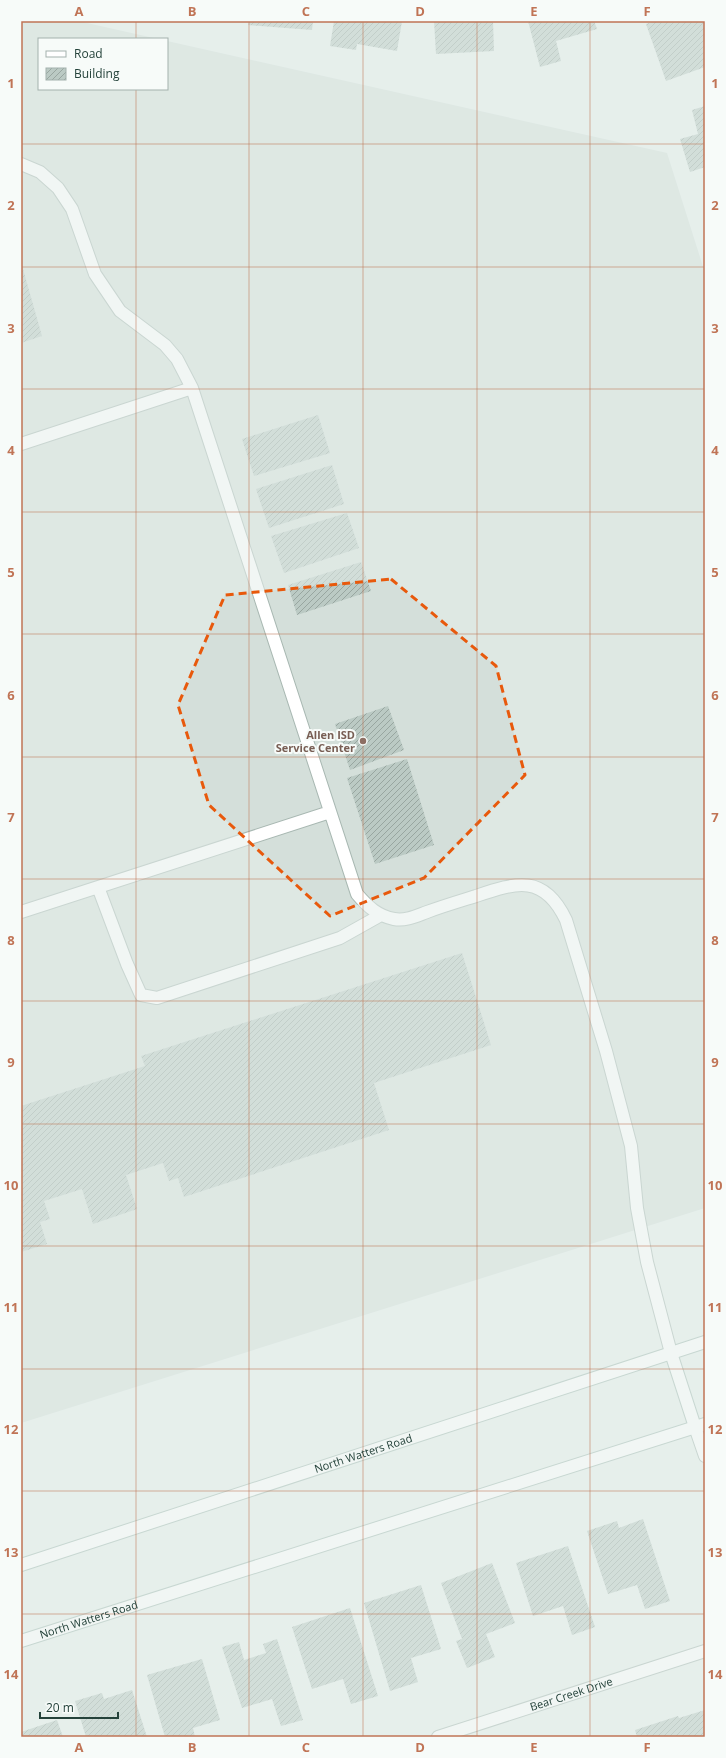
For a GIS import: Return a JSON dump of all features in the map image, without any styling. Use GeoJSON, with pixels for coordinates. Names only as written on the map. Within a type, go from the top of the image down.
{"type":"FeatureCollection","features":[{"type":"Feature","properties":{"kind":"main road"},"geometry":{"type":"LineString","coordinates":[[21,164],[40,172],[58,188],[72,209],[95,274],[120,310],[165,345],[177,359],[192,388],[357,894],[368,906],[381,915],[396,919],[412,918],[501,887],[517,884],[532,886],[547,894],[559,905],[566,920],[606,1052],[631,1146],[638,1208],[647,1262],[671,1352],[700,1425],[705,1456]]}},
{"type":"Feature","properties":{"kind":"main road"},"geometry":{"type":"LineString","coordinates":[[21,444],[192,388]]}},
{"type":"Feature","properties":{"kind":"main road"},"geometry":{"type":"LineString","coordinates":[[21,912],[330,812]]}},
{"type":"Feature","properties":{"kind":"main road"},"geometry":{"type":"LineString","coordinates":[[98,886],[140,995],[156,998],[340,938],[381,915]]}},
{"type":"Feature","properties":{"kind":"main road","name":"North Watters Road"},"geometry":{"type":"LineString","coordinates":[[21,1565],[705,1342]]}},
{"type":"Feature","properties":{"kind":"main road","name":"North Watters Road"},"geometry":{"type":"LineString","coordinates":[[21,1641],[700,1425]]}},
{"type":"Feature","properties":{"kind":"main road","name":"Bear Creek Drive"},"geometry":{"type":"LineString","coordinates":[[438,1737],[705,1651]]}},
{"type":"Feature","properties":{"kind":"highlighted area"},"geometry":{"type":"Polygon","coordinates":[[[391,579],[496,666],[525,775],[424,878],[330,916],[209,805],[178,705],[225,595],[391,579]]]}},
{"type":"Feature","properties":{"kind":"shaded area","name":"Allen ISD Service Center"},"geometry":{"type":"Polygon","coordinates":[[[21,21],[78,21],[154,38],[38,38],[38,90],[168,90],[168,41],[667,153],[705,273],[705,1208],[21,1423],[21,21]]]}},
{"type":"Feature","properties":{"kind":"building"},"geometry":{"type":"Polygon","coordinates":[[[249,21],[313,21],[312,30],[248,25],[249,21]]]}},
{"type":"Feature","properties":{"kind":"building"},"geometry":{"type":"Polygon","coordinates":[[[334,21],[402,21],[397,51],[357,44],[356,50],[330,46],[334,21]]]}},
{"type":"Feature","properties":{"kind":"building"},"geometry":{"type":"Polygon","coordinates":[[[434,21],[493,21],[494,51],[436,54],[434,21]]]}},
{"type":"Feature","properties":{"kind":"building"},"geometry":{"type":"Polygon","coordinates":[[[528,21],[594,21],[597,29],[556,41],[561,61],[540,67],[528,21]]]}},
{"type":"Feature","properties":{"kind":"building"},"geometry":{"type":"Polygon","coordinates":[[[654,21],[705,21],[705,67],[666,81],[646,24],[654,21]]]}},
{"type":"Feature","properties":{"kind":"building"},"geometry":{"type":"Polygon","coordinates":[[[705,106],[705,167],[690,172],[680,139],[698,134],[692,110],[705,106]]]}},
{"type":"Feature","properties":{"kind":"building"},"geometry":{"type":"Polygon","coordinates":[[[21,262],[42,336],[21,343],[21,262]]]}},
{"type":"Feature","properties":{"kind":"building"},"geometry":{"type":"Polygon","coordinates":[[[318,415],[330,453],[254,476],[242,439],[318,415]]]}},
{"type":"Feature","properties":{"kind":"building"},"geometry":{"type":"Polygon","coordinates":[[[332,465],[344,504],[269,528],[256,489],[332,465]]]}},
{"type":"Feature","properties":{"kind":"building"},"geometry":{"type":"Polygon","coordinates":[[[347,513],[359,548],[284,573],[271,536],[347,513]]]}},
{"type":"Feature","properties":{"kind":"building"},"geometry":{"type":"Polygon","coordinates":[[[361,562],[371,591],[297,615],[288,585],[361,562]]]}},
{"type":"Feature","properties":{"kind":"building"},"geometry":{"type":"Polygon","coordinates":[[[388,706],[404,750],[350,770],[335,724],[388,706]]]}},
{"type":"Feature","properties":{"kind":"building"},"geometry":{"type":"Polygon","coordinates":[[[407,759],[434,845],[375,864],[347,778],[407,759]]]}},
{"type":"Feature","properties":{"kind":"building"},"geometry":{"type":"Polygon","coordinates":[[[462,953],[491,1045],[374,1083],[389,1130],[184,1197],[178,1178],[169,1181],[163,1163],[126,1175],[137,1209],[93,1224],[82,1189],[44,1201],[50,1219],[40,1222],[47,1244],[21,1252],[21,1106],[145,1066],[141,1056],[462,953]]]}},
{"type":"Feature","properties":{"kind":"building"},"geometry":{"type":"Polygon","coordinates":[[[643,1519],[670,1601],[645,1609],[637,1585],[608,1594],[587,1531],[617,1521],[619,1528],[643,1519]]]}},
{"type":"Feature","properties":{"kind":"building"},"geometry":{"type":"Polygon","coordinates":[[[568,1546],[595,1627],[572,1635],[563,1606],[533,1616],[516,1563],[568,1546]]]}},
{"type":"Feature","properties":{"kind":"building"},"geometry":{"type":"Polygon","coordinates":[[[492,1563],[515,1623],[486,1634],[495,1657],[467,1668],[456,1641],[462,1639],[441,1583],[492,1563]]]}},
{"type":"Feature","properties":{"kind":"building"},"geometry":{"type":"Polygon","coordinates":[[[421,1585],[441,1649],[411,1658],[418,1682],[390,1691],[364,1603],[421,1585]]]}},
{"type":"Feature","properties":{"kind":"building"},"geometry":{"type":"Polygon","coordinates":[[[350,1608],[378,1696],[351,1704],[343,1679],[312,1689],[292,1627],[350,1608]]]}},
{"type":"Feature","properties":{"kind":"building"},"geometry":{"type":"Polygon","coordinates":[[[277,1639],[303,1720],[281,1726],[272,1699],[242,1708],[222,1647],[239,1642],[244,1660],[266,1653],[263,1644],[277,1639]]]}},
{"type":"Feature","properties":{"kind":"building"},"geometry":{"type":"Polygon","coordinates":[[[202,1659],[220,1720],[193,1728],[195,1737],[165,1737],[147,1675],[202,1659]]]}},
{"type":"Feature","properties":{"kind":"building"},"geometry":{"type":"Polygon","coordinates":[[[132,1690],[147,1737],[86,1737],[75,1701],[102,1693],[104,1699],[132,1690]]]}},
{"type":"Feature","properties":{"kind":"building"},"geometry":{"type":"Polygon","coordinates":[[[705,1710],[705,1737],[637,1737],[635,1730],[678,1716],[679,1718],[705,1710]]]}},
{"type":"Feature","properties":{"kind":"building"},"geometry":{"type":"Polygon","coordinates":[[[57,1720],[63,1737],[21,1737],[21,1732],[57,1720]]]}},
{"type":"Feature","properties":{"kind":"place","name":"Allen ISD Service Center"},"geometry":{"type":"Point","coordinates":[363,741]}}]}
